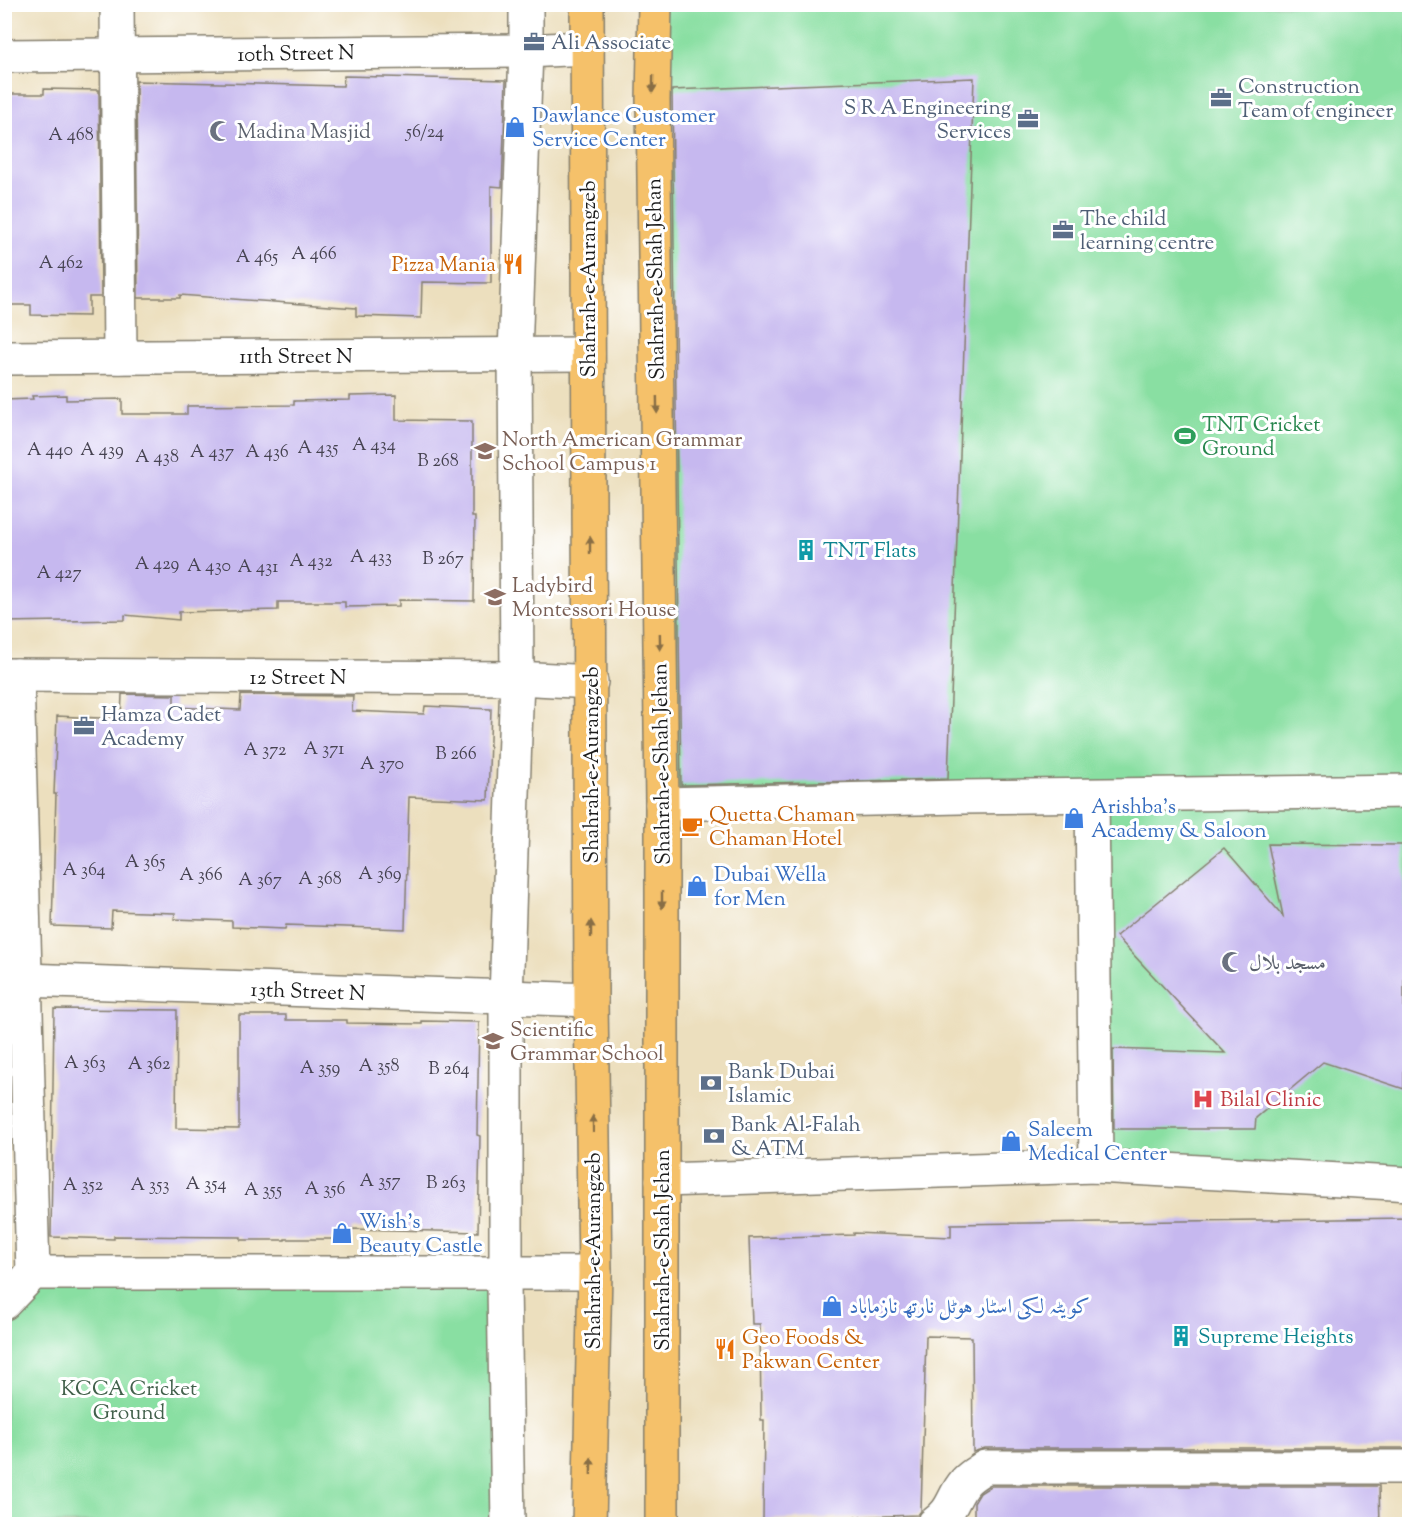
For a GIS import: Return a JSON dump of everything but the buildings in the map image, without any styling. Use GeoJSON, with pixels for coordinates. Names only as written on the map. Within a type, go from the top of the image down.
{"type":"FeatureCollection","features":[{"type":"Feature","properties":{"kind":"main road","name":"Shahrah-e-Aurangzeb"},"geometry":{"type":"LineString","coordinates":[[587,4],[591,1000],[595,1273],[590,1524]]}},
{"type":"Feature","properties":{"kind":"main road","name":"Shahrah-e-Shah Jehan"},"geometry":{"type":"LineString","coordinates":[[655,4],[653,100],[662,804],[662,1524]]}},
{"type":"Feature","properties":{"kind":"street"},"geometry":{"type":"LineString","coordinates":[[117,4],[120,357]]}},
{"type":"Feature","properties":{"kind":"street"},"geometry":{"type":"LineString","coordinates":[[508,1524],[504,1285],[506,1274],[506,999],[517,678],[515,354],[526,4]]}},
{"type":"Feature","properties":{"kind":"street","name":"10th Street N"},"geometry":{"type":"LineString","coordinates":[[4,56],[526,51],[587,48]]}},
{"type":"Feature","properties":{"kind":"street","name":"11th Street N"},"geometry":{"type":"LineString","coordinates":[[4,358],[588,354]]}},
{"type":"Feature","properties":{"kind":"street"},"geometry":{"type":"LineString","coordinates":[[4,1303],[33,1273],[25,980],[11,675]]}},
{"type":"Feature","properties":{"kind":"street","name":"12 Street N"},"geometry":{"type":"LineString","coordinates":[[11,675],[517,678],[591,682]]}},
{"type":"Feature","properties":{"kind":"street"},"geometry":{"type":"LineString","coordinates":[[662,804],[960,797],[1410,791]]}},
{"type":"Feature","properties":{"kind":"street"},"geometry":{"type":"LineString","coordinates":[[1092,796],[1096,1166]]}},
{"type":"Feature","properties":{"kind":"street","name":"13th Street N"},"geometry":{"type":"LineString","coordinates":[[25,980],[506,999],[591,1000]]}},
{"type":"Feature","properties":{"kind":"street"},"geometry":{"type":"LineString","coordinates":[[662,1180],[1096,1166],[1410,1184]]}},
{"type":"Feature","properties":{"kind":"street"},"geometry":{"type":"LineString","coordinates":[[33,1273],[595,1273]]}},
{"type":"Feature","properties":{"kind":"street"},"geometry":{"type":"LineString","coordinates":[[945,1520],[963,1484],[985,1467],[1410,1467]]}},
{"type":"Feature","properties":{"kind":"green space"},"geometry":{"type":"Polygon","coordinates":[[[658,5],[1409,5],[1409,1185],[1096,1166],[1091,793],[653,798],[658,5]]]}},
{"type":"Feature","properties":{"kind":"green space","name":"KCCA Cricket Ground"},"geometry":{"type":"Polygon","coordinates":[[[33,1273],[504,1285],[508,1524],[5,1524],[4,1303],[33,1273]]]}},
{"type":"Feature","properties":{"kind":"place","name":"Ali Associate"},"geometry":{"type":"Point","coordinates":[534,42]}},
{"type":"Feature","properties":{"kind":"place","name":"Construction Team of engineer"},"geometry":{"type":"Point","coordinates":[1221,98]}},
{"type":"Feature","properties":{"kind":"place","name":"S R A Engineering Services"},"geometry":{"type":"Point","coordinates":[1028,119]}},
{"type":"Feature","properties":{"kind":"place","name":"Dawlance Customer Service Center"},"geometry":{"type":"Point","coordinates":[515,127]}},
{"type":"Feature","properties":{"kind":"place","name":"Madina Masjid"},"geometry":{"type":"Point","coordinates":[220,131]}},
{"type":"Feature","properties":{"kind":"place","name":"The child learning centre"},"geometry":{"type":"Point","coordinates":[1063,230]}},
{"type":"Feature","properties":{"kind":"place","name":"Pizza Mania"},"geometry":{"type":"Point","coordinates":[513,264]}},
{"type":"Feature","properties":{"kind":"place","name":"TNT Cricket Ground"},"geometry":{"type":"Point","coordinates":[1185,436]}},
{"type":"Feature","properties":{"kind":"place","name":"North American Grammar School Campus 1"},"geometry":{"type":"Point","coordinates":[485,451]}},
{"type":"Feature","properties":{"kind":"place","name":"TNT Flats"},"geometry":{"type":"Point","coordinates":[806,550]}},
{"type":"Feature","properties":{"kind":"place","name":"Ladybird Montessori House"},"geometry":{"type":"Point","coordinates":[495,597]}},
{"type":"Feature","properties":{"kind":"place","name":"Hamza Cadet Academy"},"geometry":{"type":"Point","coordinates":[84,726]}},
{"type":"Feature","properties":{"kind":"place","name":"Arishba's Academy & Saloon"},"geometry":{"type":"Point","coordinates":[1074,818]}},
{"type":"Feature","properties":{"kind":"place","name":"Quetta Chaman Chaman Hotel"},"geometry":{"type":"Point","coordinates":[692,826]}},
{"type":"Feature","properties":{"kind":"place","name":"Dubai Wella for Men"},"geometry":{"type":"Point","coordinates":[697,886]}},
{"type":"Feature","properties":{"kind":"place","name":"مسجد بلال"},"geometry":{"type":"Point","coordinates":[1232,962]}},
{"type":"Feature","properties":{"kind":"place","name":"Scientific Grammar School"},"geometry":{"type":"Point","coordinates":[493,1041]}},
{"type":"Feature","properties":{"kind":"place","name":"Bank Dubai Islamic"},"geometry":{"type":"Point","coordinates":[711,1083]}},
{"type":"Feature","properties":{"kind":"place","name":"Bilal Clinic"},"geometry":{"type":"Point","coordinates":[1203,1099]}},
{"type":"Feature","properties":{"kind":"place","name":"Bank Al-Falah & ATM"},"geometry":{"type":"Point","coordinates":[714,1136]}},
{"type":"Feature","properties":{"kind":"place","name":"Saleem Medical Center"},"geometry":{"type":"Point","coordinates":[1011,1141]}},
{"type":"Feature","properties":{"kind":"place","name":"Wish's Beauty Castle"},"geometry":{"type":"Point","coordinates":[342,1233]}},
{"type":"Feature","properties":{"kind":"place","name":"کویٹہ لکی اسٹار ہوٹل نارتھ نازماباد"},"geometry":{"type":"Point","coordinates":[832,1306]}},
{"type":"Feature","properties":{"kind":"place","name":"Supreme Heights"},"geometry":{"type":"Point","coordinates":[1181,1336]}},
{"type":"Feature","properties":{"kind":"place","name":"Geo Foods & Pakwan Center"},"geometry":{"type":"Point","coordinates":[725,1349]}}]}
